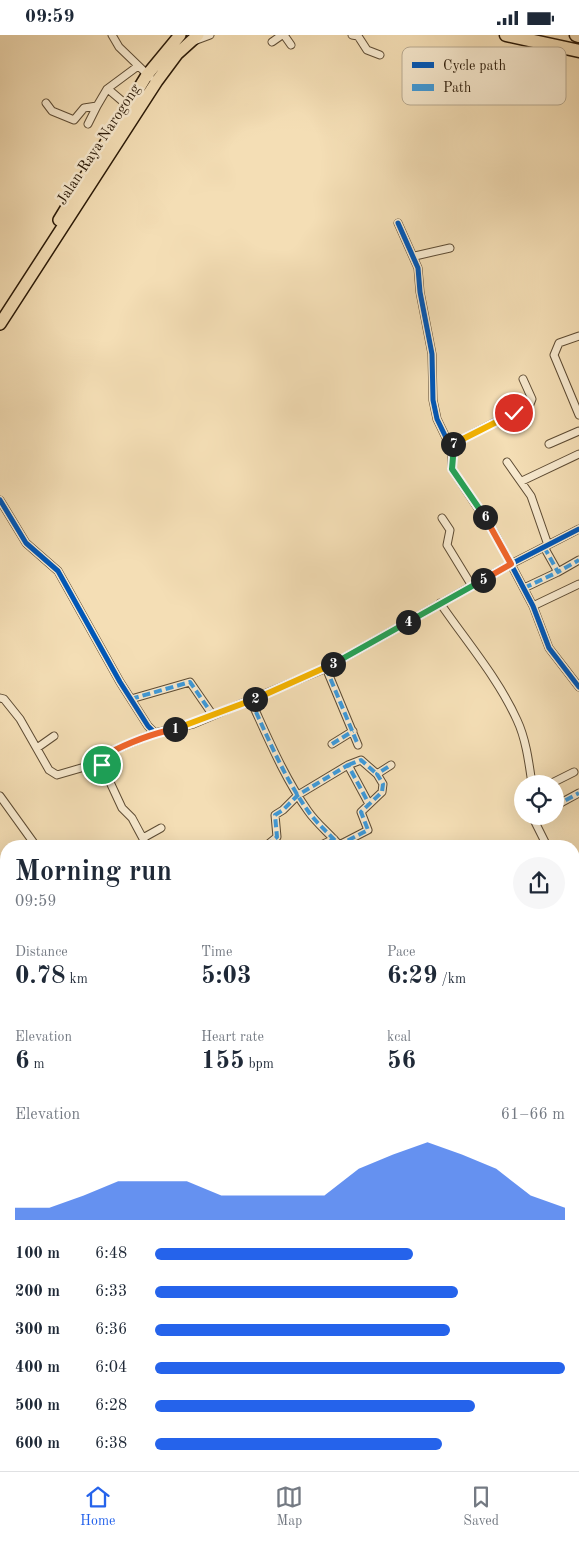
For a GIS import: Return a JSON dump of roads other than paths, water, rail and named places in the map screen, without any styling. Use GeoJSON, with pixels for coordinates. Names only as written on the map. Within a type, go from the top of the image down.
{"type":"FeatureCollection","features":[{"type":"Feature","properties":{"kind":"highway"},"geometry":{"type":"LineString","coordinates":[[506,35],[559,47]]}},
{"type":"Feature","properties":{"kind":"main road","name":"Jalan Raya Narogong"},"geometry":{"type":"LineString","coordinates":[[31,275],[49,235],[128,105],[176,54],[189,37]]}},
{"type":"Feature","properties":{"kind":"main road","name":"Jalan Raya Narogong"},"geometry":{"type":"LineString","coordinates":[[0,324],[152,78]]}},
{"type":"Feature","properties":{"kind":"street"},"geometry":{"type":"LineString","coordinates":[[106,35],[152,78]]}},
{"type":"Feature","properties":{"kind":"street"},"geometry":{"type":"LineString","coordinates":[[112,35],[119,47]]}},
{"type":"Feature","properties":{"kind":"street"},"geometry":{"type":"LineString","coordinates":[[189,37],[210,35]]}},
{"type":"Feature","properties":{"kind":"street"},"geometry":{"type":"LineString","coordinates":[[272,42],[283,35],[291,45]]}},
{"type":"Feature","properties":{"kind":"street"},"geometry":{"type":"LineString","coordinates":[[352,35],[358,36],[367,50],[380,55]]}},
{"type":"Feature","properties":{"kind":"street"},"geometry":{"type":"LineString","coordinates":[[88,124],[97,105],[108,89],[138,66]]}},
{"type":"Feature","properties":{"kind":"street"},"geometry":{"type":"LineString","coordinates":[[108,89],[128,105]]}},
{"type":"Feature","properties":{"kind":"street"},"geometry":{"type":"LineString","coordinates":[[46,103],[52,111],[72,121],[84,108],[97,105]]}},
{"type":"Feature","properties":{"kind":"street"},"geometry":{"type":"LineString","coordinates":[[398,223],[414,256],[432,354],[433,400],[437,419],[451,445],[453,457],[451,465],[456,476],[479,505],[533,605],[549,648],[579,687]]}},
{"type":"Feature","properties":{"kind":"street"},"geometry":{"type":"LineString","coordinates":[[414,256],[450,248]]}},
{"type":"Feature","properties":{"kind":"street"},"geometry":{"type":"LineString","coordinates":[[579,335],[559,343],[554,355],[579,415]]}},
{"type":"Feature","properties":{"kind":"street"},"geometry":{"type":"LineString","coordinates":[[451,445],[530,405],[532,399],[523,379]]}},
{"type":"Feature","properties":{"kind":"street"},"geometry":{"type":"LineString","coordinates":[[549,444],[579,431]]}},
{"type":"Feature","properties":{"kind":"street"},"geometry":{"type":"LineString","coordinates":[[522,481],[579,454]]}},
{"type":"Feature","properties":{"kind":"street"},"geometry":{"type":"LineString","coordinates":[[507,461],[531,496],[546,546],[558,572]]}},
{"type":"Feature","properties":{"kind":"street"},"geometry":{"type":"LineString","coordinates":[[0,500],[26,543],[58,571],[131,699],[148,726],[155,733]]}},
{"type":"Feature","properties":{"kind":"street"},"geometry":{"type":"LineString","coordinates":[[442,518],[450,530],[446,545],[472,586]]}},
{"type":"Feature","properties":{"kind":"street"},"geometry":{"type":"LineString","coordinates":[[161,828],[143,838],[132,818],[122,808],[102,762],[105,755],[155,733],[180,728],[212,714],[251,701],[326,668],[440,603],[579,529]]}},
{"type":"Feature","properties":{"kind":"street"},"geometry":{"type":"LineString","coordinates":[[524,589],[579,560]]}},
{"type":"Feature","properties":{"kind":"street"},"geometry":{"type":"LineString","coordinates":[[533,605],[579,584]]}},
{"type":"Feature","properties":{"kind":"street"},"geometry":{"type":"LineString","coordinates":[[440,603],[494,679],[518,720],[531,775]]}},
{"type":"Feature","properties":{"kind":"street"},"geometry":{"type":"LineString","coordinates":[[326,668],[358,745]]}},
{"type":"Feature","properties":{"kind":"street"},"geometry":{"type":"LineString","coordinates":[[131,699],[190,682],[212,714]]}},
{"type":"Feature","properties":{"kind":"street"},"geometry":{"type":"LineString","coordinates":[[0,698],[4,699],[20,719],[49,770],[57,775],[102,762]]}},
{"type":"Feature","properties":{"kind":"street"},"geometry":{"type":"LineString","coordinates":[[251,701],[281,765],[298,795],[320,826],[334,839]]}},
{"type":"Feature","properties":{"kind":"street"},"geometry":{"type":"LineString","coordinates":[[332,744],[353,731]]}},
{"type":"Feature","properties":{"kind":"street"},"geometry":{"type":"LineString","coordinates":[[37,748],[54,737]]}},
{"type":"Feature","properties":{"kind":"street"},"geometry":{"type":"LineString","coordinates":[[273,840],[277,837],[275,815],[298,795],[348,765],[361,760],[377,774],[383,784],[382,792],[361,813],[368,830],[356,840]]}},
{"type":"Feature","properties":{"kind":"street"},"geometry":{"type":"LineString","coordinates":[[348,765],[369,804]]}},
{"type":"Feature","properties":{"kind":"street"},"geometry":{"type":"LineString","coordinates":[[377,774],[391,765]]}},
{"type":"Feature","properties":{"kind":"street"},"geometry":{"type":"LineString","coordinates":[[564,777],[574,772]]}},
{"type":"Feature","properties":{"kind":"street"},"geometry":{"type":"LineString","coordinates":[[564,801],[579,793]]}},
{"type":"Feature","properties":{"kind":"street"},"geometry":{"type":"LineString","coordinates":[[0,796],[32,840]]}},
{"type":"Feature","properties":{"kind":"street"},"geometry":{"type":"LineString","coordinates":[[537,825],[544,840]]}}]}
